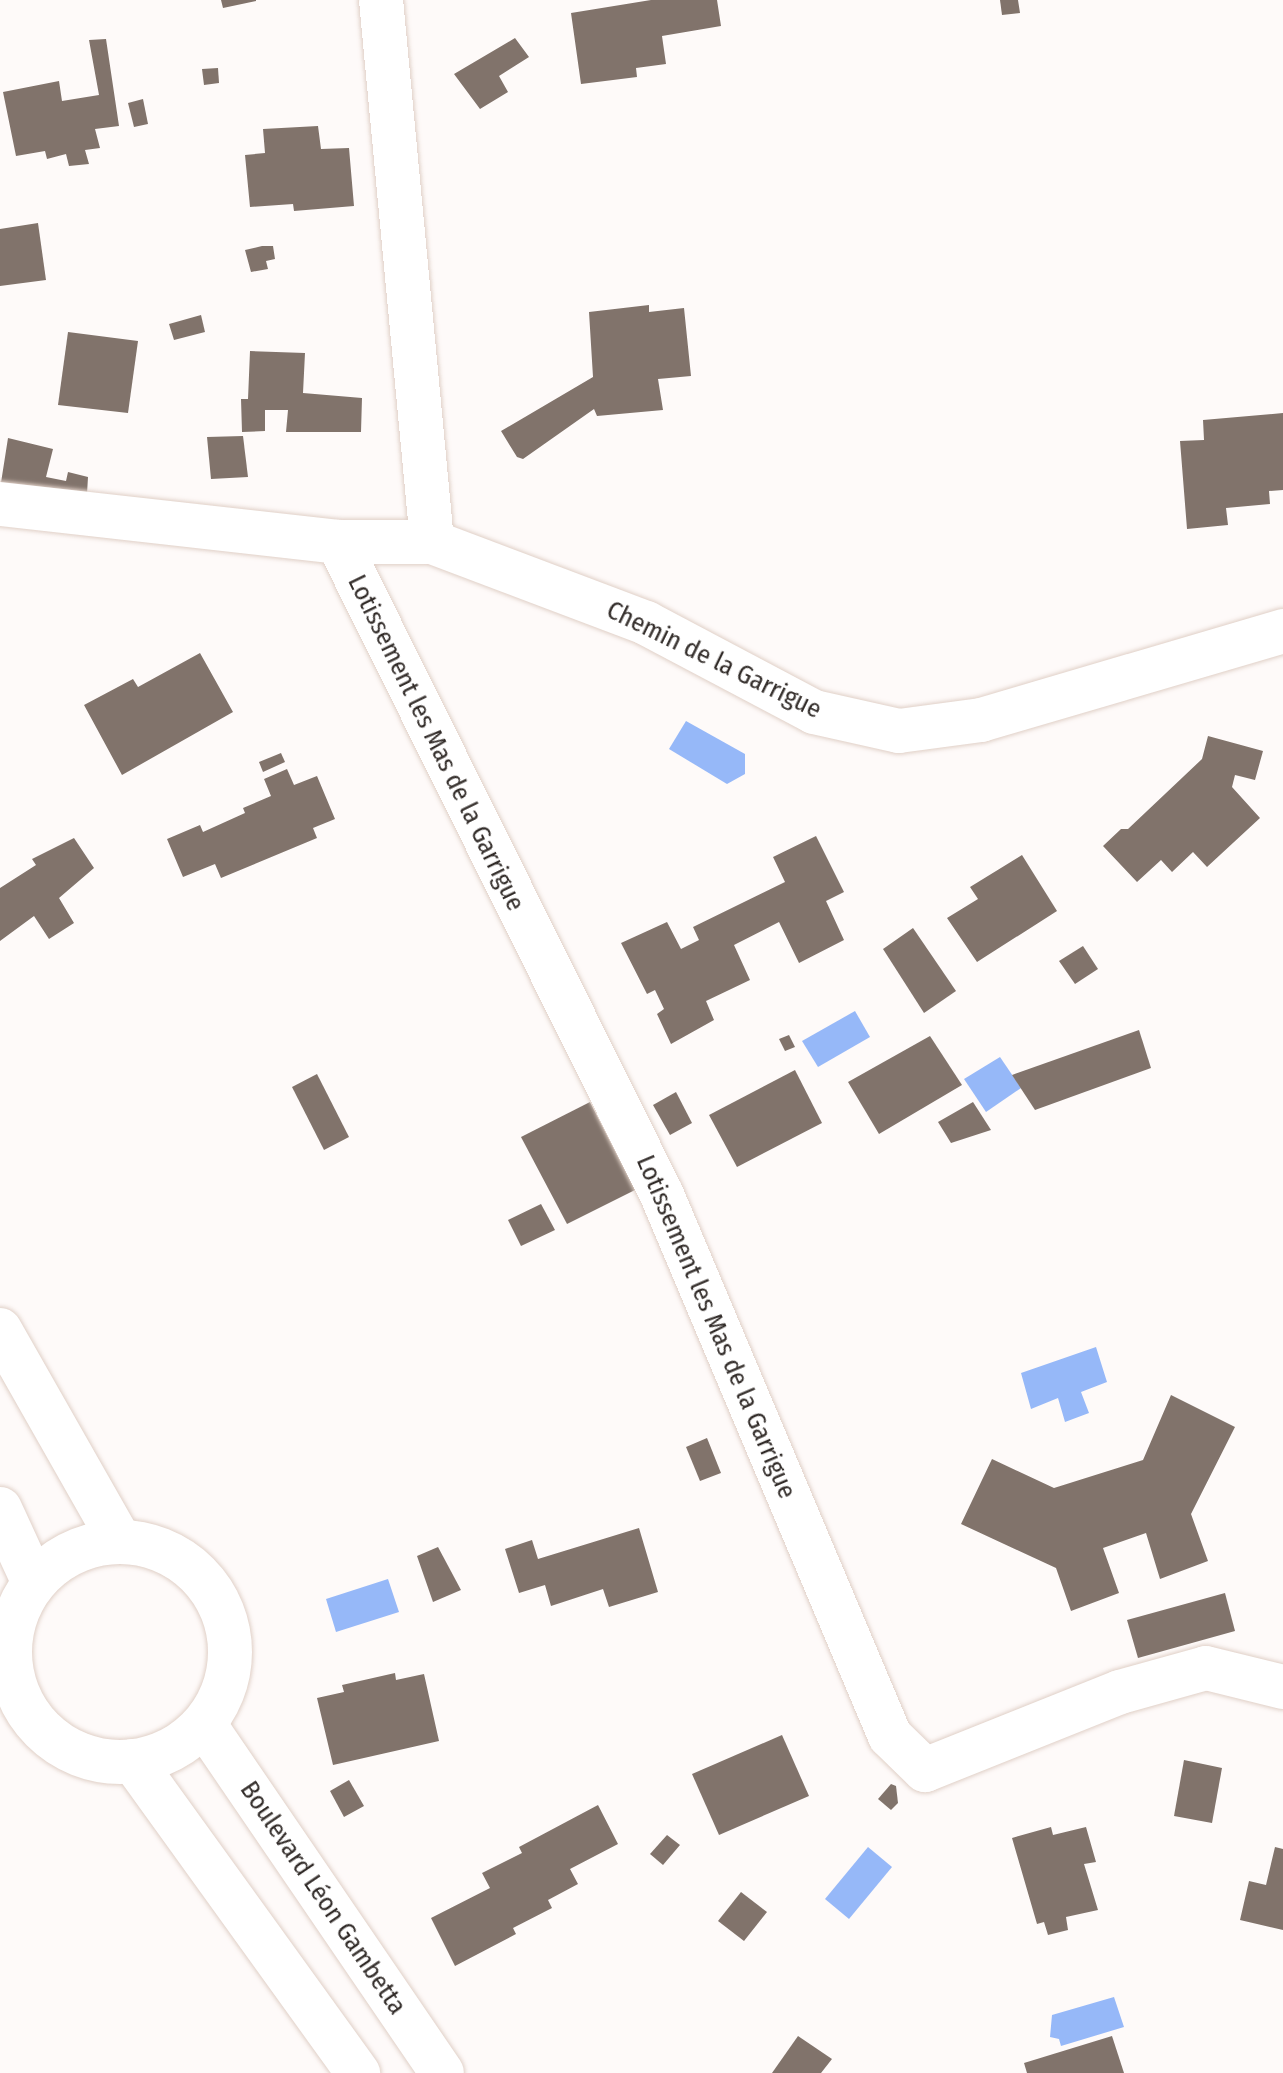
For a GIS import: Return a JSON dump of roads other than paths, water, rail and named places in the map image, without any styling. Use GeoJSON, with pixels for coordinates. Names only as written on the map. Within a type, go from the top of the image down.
{"type":"FeatureCollection","features":[{"type":"Feature","properties":{"kind":"street"},"geometry":{"type":"LineString","coordinates":[[381,0],[432,542]]}},
{"type":"Feature","properties":{"kind":"street","name":"Chemin de la Garrigue"},"geometry":{"type":"LineString","coordinates":[[0,504],[338,542],[432,542],[646,623],[814,712],[899,731],[981,720],[1283,631]]}},
{"type":"Feature","properties":{"kind":"street","name":"Lotissement les Mas de la Garrigue"},"geometry":{"type":"LineString","coordinates":[[338,542],[662,1195],[890,1736],[925,1770],[1120,1692],[1206,1668],[1283,1687]]}},
{"type":"Feature","properties":{"kind":"street"},"geometry":{"type":"LineString","coordinates":[[0,1330],[120,1541]]}},
{"type":"Feature","properties":{"kind":"street"},"geometry":{"type":"LineString","coordinates":[[0,1509],[34,1583]]}},
{"type":"Feature","properties":{"kind":"street"},"geometry":{"type":"LineString","coordinates":[[120,1541],[155,1547],[187,1563],[212,1590],[227,1622],[231,1659],[223,1694],[204,1724],[160,1755],[133,1761],[96,1759],[62,1746],[34,1721],[15,1689],[9,1652],[13,1627],[34,1583],[58,1560],[87,1546],[120,1541]]}},
{"type":"Feature","properties":{"kind":"street","name":"Boulevard Léon Gambetta"},"geometry":{"type":"LineString","coordinates":[[204,1724],[442,2073]]}},
{"type":"Feature","properties":{"kind":"street"},"geometry":{"type":"LineString","coordinates":[[133,1761],[358,2073]]}},
{"type":"Feature","properties":{"kind":"water"},"geometry":{"type":"Polygon","coordinates":[[[686,721],[745,754],[745,774],[727,784],[669,749],[686,721]]]}},
{"type":"Feature","properties":{"kind":"water"},"geometry":{"type":"Polygon","coordinates":[[[855,1011],[870,1037],[818,1067],[802,1041],[855,1011]]]}},
{"type":"Feature","properties":{"kind":"water"},"geometry":{"type":"Polygon","coordinates":[[[1000,1057],[1021,1088],[986,1112],[964,1079],[1000,1057]]]}},
{"type":"Feature","properties":{"kind":"water"},"geometry":{"type":"Polygon","coordinates":[[[1096,1347],[1107,1382],[1081,1392],[1089,1413],[1065,1422],[1058,1398],[1031,1409],[1021,1373],[1096,1347]]]}},
{"type":"Feature","properties":{"kind":"water"},"geometry":{"type":"Polygon","coordinates":[[[388,1579],[399,1612],[336,1632],[326,1599],[388,1579]]]}},
{"type":"Feature","properties":{"kind":"water"},"geometry":{"type":"Polygon","coordinates":[[[868,1847],[892,1867],[849,1919],[825,1899],[868,1847]]]}},
{"type":"Feature","properties":{"kind":"water"},"geometry":{"type":"Polygon","coordinates":[[[1114,1997],[1124,2027],[1061,2046],[1059,2039],[1050,2037],[1052,2015],[1114,1997]]]}}]}
